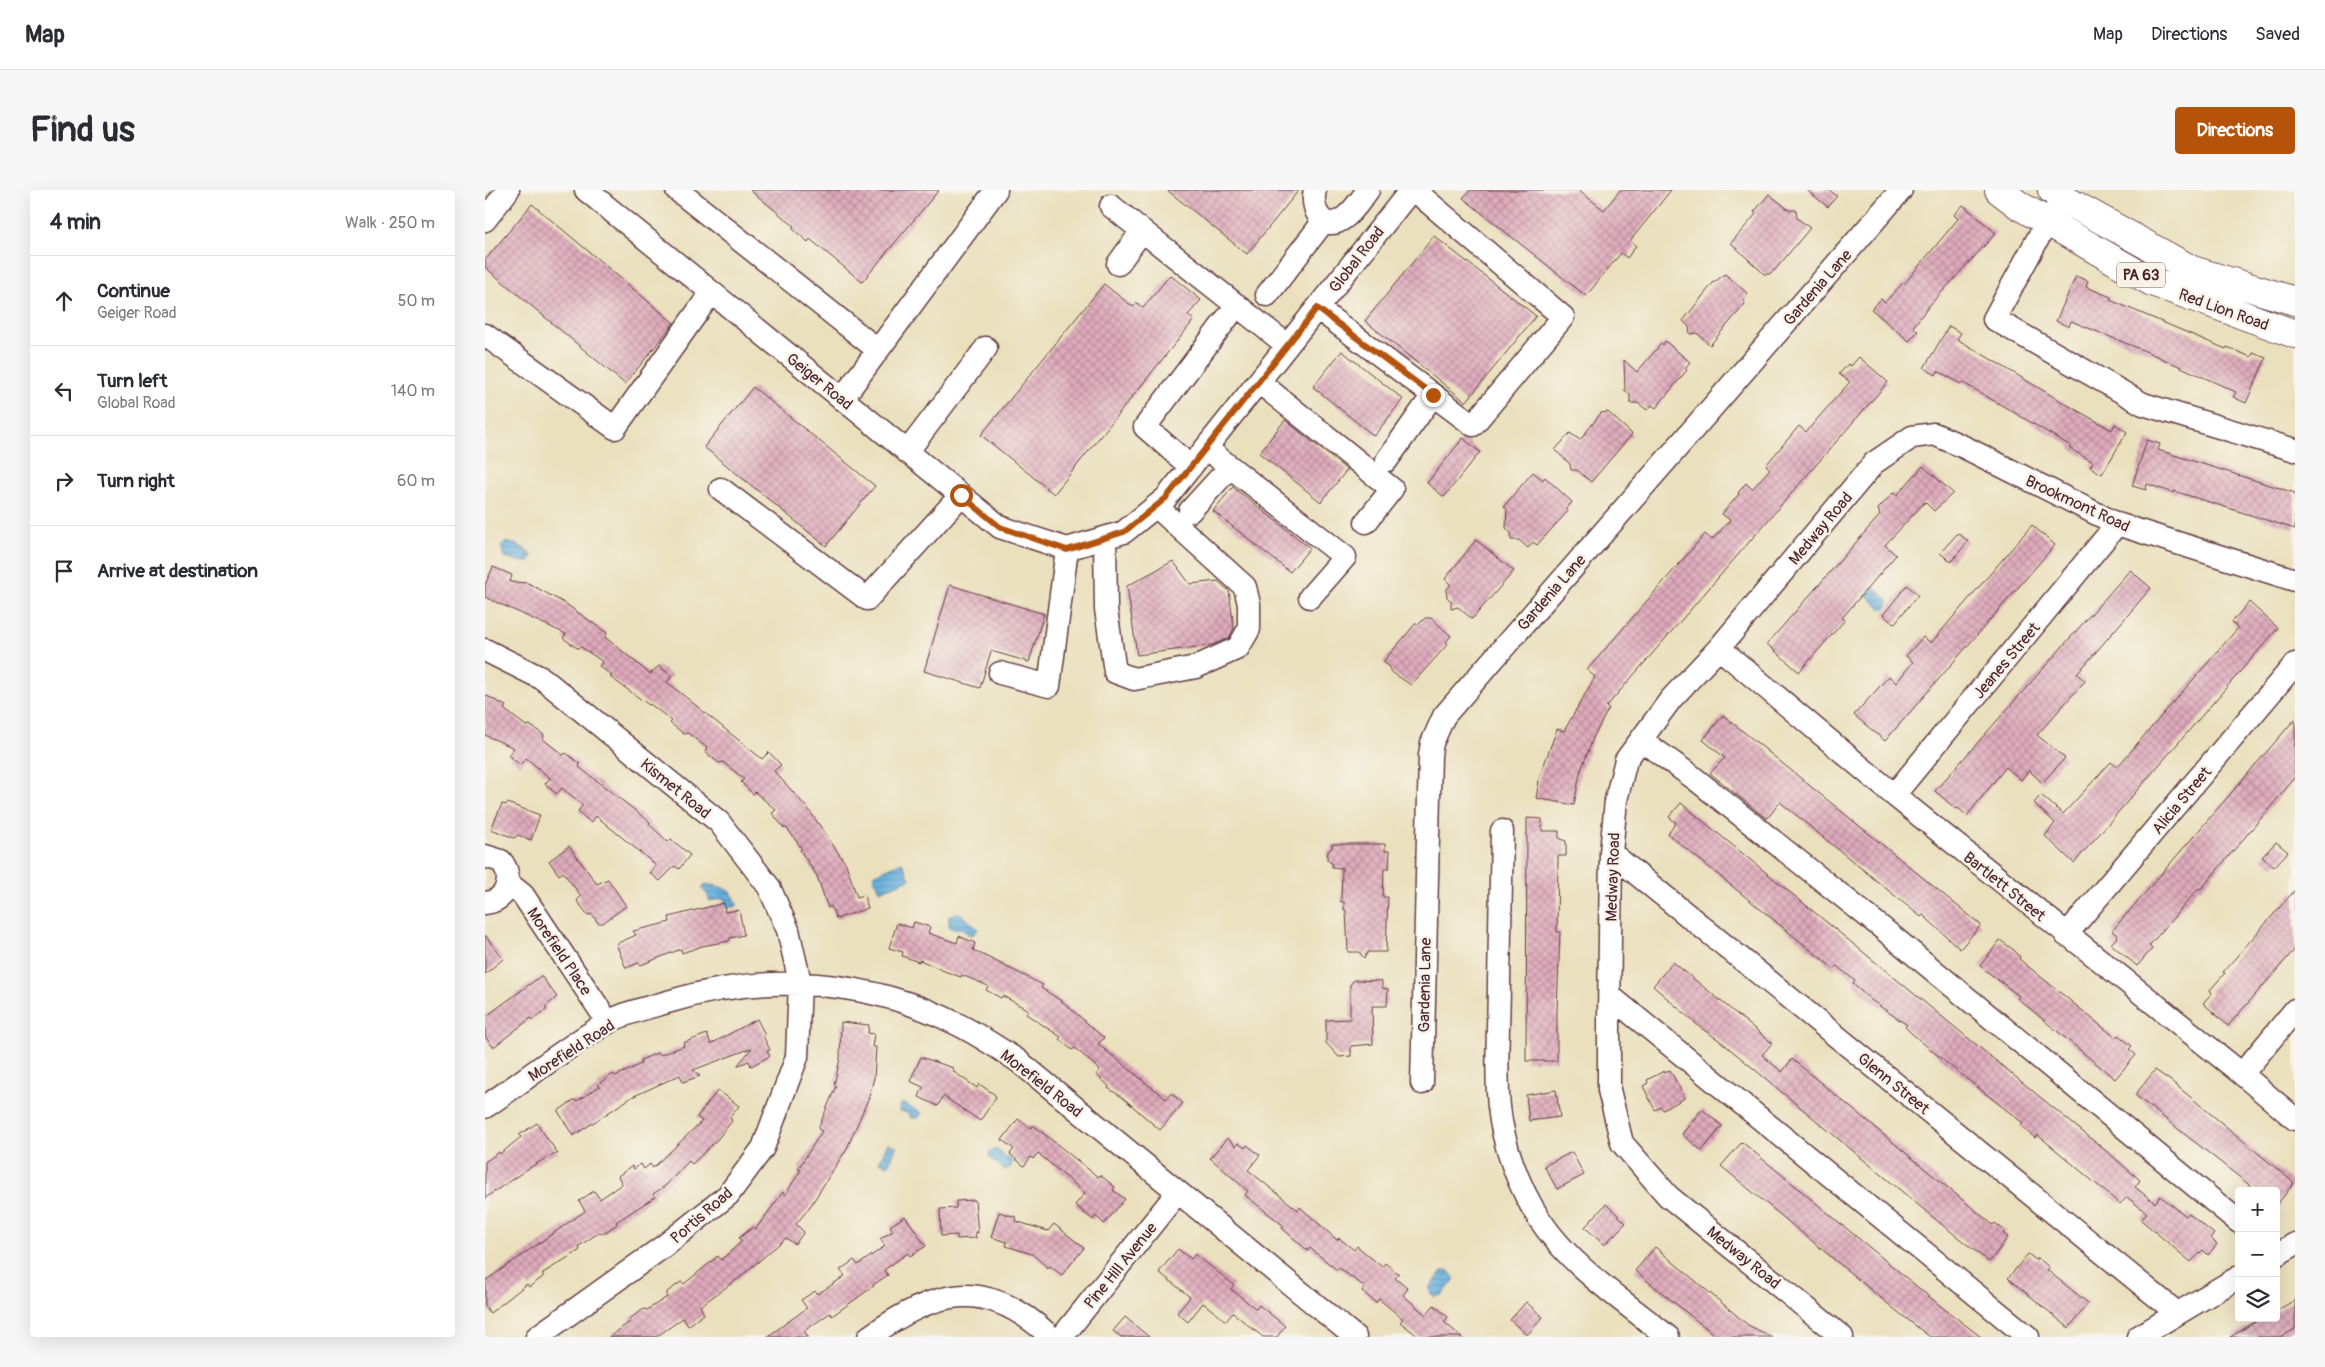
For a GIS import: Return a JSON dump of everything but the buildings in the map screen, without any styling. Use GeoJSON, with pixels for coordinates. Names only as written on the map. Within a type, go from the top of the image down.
{"type":"FeatureCollection","features":[{"type":"Feature","properties":{"kind":"main road","name":"Red Lion Road"},"geometry":{"type":"LineString","coordinates":[[1999,190],[2020,206],[2152,282],[2295,334]]}},
{"type":"Feature","properties":{"kind":"main road","name":"Red Lion Road"},"geometry":{"type":"LineString","coordinates":[[2058,195],[2192,270],[2295,301]]}},
{"type":"Feature","properties":{"kind":"street"},"geometry":{"type":"LineString","coordinates":[[485,220],[508,190]]}},
{"type":"Feature","properties":{"kind":"street","name":"Geiger Road"},"geometry":{"type":"LineString","coordinates":[[586,190],[1000,527],[1067,550]]}},
{"type":"Feature","properties":{"kind":"street"},"geometry":{"type":"LineString","coordinates":[[677,190],[878,350]]}},
{"type":"Feature","properties":{"kind":"street"},"geometry":{"type":"LineString","coordinates":[[842,399],[996,190]]}},
{"type":"Feature","properties":{"kind":"street"},"geometry":{"type":"LineString","coordinates":[[1315,190],[1313,200],[1316,213],[1324,221],[1334,222],[1344,219],[1358,197]]}},
{"type":"Feature","properties":{"kind":"street"},"geometry":{"type":"LineString","coordinates":[[1317,308],[1473,426],[1563,316],[1413,190]]}},
{"type":"Feature","properties":{"kind":"street","name":"Global Road"},"geometry":{"type":"LineString","coordinates":[[1067,550],[1124,532],[1166,498],[1413,190]]}},
{"type":"Feature","properties":{"kind":"street","name":"Gardenia Lane"},"geometry":{"type":"LineString","coordinates":[[1422,1083],[1430,755],[1432,743],[1444,716],[1901,190]]}},
{"type":"Feature","properties":{"kind":"street"},"geometry":{"type":"LineString","coordinates":[[2058,195],[2047,222],[1994,319],[2143,404],[2295,450]]}},
{"type":"Feature","properties":{"kind":"street"},"geometry":{"type":"LineString","coordinates":[[1111,206],[1287,345]]}},
{"type":"Feature","properties":{"kind":"street"},"geometry":{"type":"LineString","coordinates":[[1267,295],[1324,221]]}},
{"type":"Feature","properties":{"kind":"street"},"geometry":{"type":"LineString","coordinates":[[1118,264],[1143,231]]}},
{"type":"Feature","properties":{"kind":"street"},"geometry":{"type":"LineString","coordinates":[[485,335],[615,428],[711,292]]}},
{"type":"Feature","properties":{"kind":"street"},"geometry":{"type":"LineString","coordinates":[[1191,466],[1145,427],[1237,305]]}},
{"type":"Feature","properties":{"kind":"street"},"geometry":{"type":"LineString","coordinates":[[907,452],[986,348]]}},
{"type":"Feature","properties":{"kind":"street"},"geometry":{"type":"LineString","coordinates":[[1259,382],[1392,490],[1366,522]]}},
{"type":"Feature","properties":{"kind":"street"},"geometry":{"type":"LineString","coordinates":[[1387,460],[1433,395]]}},
{"type":"Feature","properties":{"kind":"street","name":"Brookmont Road"},"geometry":{"type":"LineString","coordinates":[[1922,436],[1934,434],[1965,447],[2117,524],[2295,580]]}},
{"type":"Feature","properties":{"kind":"street","name":"Medway Road"},"geometry":{"type":"LineString","coordinates":[[1842,1337],[1669,1196],[1623,1143],[1609,1090],[1611,853],[1616,800],[1626,760],[1671,698],[1719,648],[1874,463],[1912,437],[1922,436]]}},
{"type":"Feature","properties":{"kind":"street"},"geometry":{"type":"LineString","coordinates":[[1206,448],[1345,557],[1310,597]]}},
{"type":"Feature","properties":{"kind":"street"},"geometry":{"type":"LineString","coordinates":[[1190,511],[1230,467]]}},
{"type":"Feature","properties":{"kind":"street"},"geometry":{"type":"LineString","coordinates":[[721,489],[867,598],[961,495]]}},
{"type":"Feature","properties":{"kind":"street"},"geometry":{"type":"LineString","coordinates":[[1105,538],[1106,608],[1115,672],[1135,679],[1188,669],[1197,667],[1237,648],[1249,629],[1249,604],[1245,587],[1156,506]]}},
{"type":"Feature","properties":{"kind":"street","name":"Jeanes Street"},"geometry":{"type":"LineString","coordinates":[[1894,795],[2117,524]]}},
{"type":"Feature","properties":{"kind":"street"},"geometry":{"type":"LineString","coordinates":[[1000,673],[1049,686],[1067,550]]}},
{"type":"Feature","properties":{"kind":"street","name":"Bartlett Street"},"geometry":{"type":"LineString","coordinates":[[1719,648],[1894,795],[2295,1119]]}},
{"type":"Feature","properties":{"kind":"street","name":"Kismet Road"},"geometry":{"type":"LineString","coordinates":[[485,650],[543,679],[719,822],[769,887],[788,930],[800,982]]}},
{"type":"Feature","properties":{"kind":"street","name":"Alicia Street"},"geometry":{"type":"LineString","coordinates":[[2066,935],[2295,664]]}},
{"type":"Feature","properties":{"kind":"street"},"geometry":{"type":"LineString","coordinates":[[1641,740],[1694,778],[1876,923],[2235,1219]]}},
{"type":"Feature","properties":{"kind":"street"},"geometry":{"type":"LineString","coordinates":[[1502,831],[1498,1067],[1499,1108],[1506,1139],[1520,1180],[1540,1220],[1581,1267],[1668,1337]]}},
{"type":"Feature","properties":{"kind":"street","name":"Glenn Street"},"geometry":{"type":"LineString","coordinates":[[1611,853],[2177,1313]]}},
{"type":"Feature","properties":{"kind":"street","name":"Morefield Place"},"geometry":{"type":"LineString","coordinates":[[485,856],[501,861],[508,875],[509,883],[523,895],[608,1022]]}},
{"type":"Feature","properties":{"kind":"street"},"geometry":{"type":"LineString","coordinates":[[485,902],[495,901],[501,896],[509,883]]}},
{"type":"Feature","properties":{"kind":"street","name":"Morefield Road"},"geometry":{"type":"LineString","coordinates":[[485,1107],[608,1022],[702,992],[751,985],[800,982],[870,992],[917,1007],[958,1024],[1017,1060],[1355,1337]]}},
{"type":"Feature","properties":{"kind":"street","name":"Portis Road"},"geometry":{"type":"LineString","coordinates":[[537,1337],[664,1246],[728,1195],[763,1148],[797,1057],[800,982]]}},
{"type":"Feature","properties":{"kind":"street"},"geometry":{"type":"LineString","coordinates":[[1610,996],[2028,1337]]}},
{"type":"Feature","properties":{"kind":"street"},"geometry":{"type":"LineString","coordinates":[[2241,1074],[2295,1010]]}},
{"type":"Feature","properties":{"kind":"street","name":"Pine Hill Avenue"},"geometry":{"type":"LineString","coordinates":[[1062,1337],[1177,1193]]}},
{"type":"Feature","properties":{"kind":"street"},"geometry":{"type":"LineString","coordinates":[[2138,1337],[2235,1279]]}},
{"type":"Feature","properties":{"kind":"street"},"geometry":{"type":"LineString","coordinates":[[869,1337],[896,1318],[924,1304],[953,1295],[981,1297],[1007,1304],[1037,1324],[1051,1337]]}},
{"type":"Feature","properties":{"kind":"water"},"geometry":{"type":"Polygon","coordinates":[[[505,542],[526,550],[532,556],[529,562],[504,557],[501,546],[505,542]]]}},
{"type":"Feature","properties":{"kind":"water"},"geometry":{"type":"Polygon","coordinates":[[[1870,588],[1875,588],[1889,601],[1886,608],[1881,609],[1867,596],[1870,588]]]}},
{"type":"Feature","properties":{"kind":"water"},"geometry":{"type":"Polygon","coordinates":[[[902,862],[910,879],[880,891],[873,875],[902,862]]]}},
{"type":"Feature","properties":{"kind":"water"},"geometry":{"type":"Polygon","coordinates":[[[705,884],[726,889],[736,900],[737,906],[726,908],[724,898],[710,901],[702,889],[705,884]]]}},
{"type":"Feature","properties":{"kind":"water"},"geometry":{"type":"Polygon","coordinates":[[[959,912],[978,929],[974,934],[969,935],[961,928],[953,929],[949,927],[949,916],[959,912]]]}},
{"type":"Feature","properties":{"kind":"water"},"geometry":{"type":"Polygon","coordinates":[[[902,1103],[922,1113],[918,1118],[911,1118],[908,1113],[899,1111],[899,1106],[902,1103]]]}},
{"type":"Feature","properties":{"kind":"water"},"geometry":{"type":"Polygon","coordinates":[[[888,1143],[897,1147],[888,1166],[879,1162],[888,1143]]]}},
{"type":"Feature","properties":{"kind":"water"},"geometry":{"type":"Polygon","coordinates":[[[996,1149],[1012,1161],[1011,1167],[1004,1170],[989,1157],[990,1151],[996,1149]]]}},
{"type":"Feature","properties":{"kind":"water"},"geometry":{"type":"Polygon","coordinates":[[[1443,1271],[1449,1271],[1455,1279],[1442,1295],[1434,1297],[1430,1293],[1430,1286],[1443,1271]]]}},
{"type":"Feature","properties":{"kind":"route"},"geometry":{"type":"LineString","coordinates":[[961,495],[1000,527],[1067,550],[1124,532],[1166,498],[1317,308],[1433,395]]}}]}
